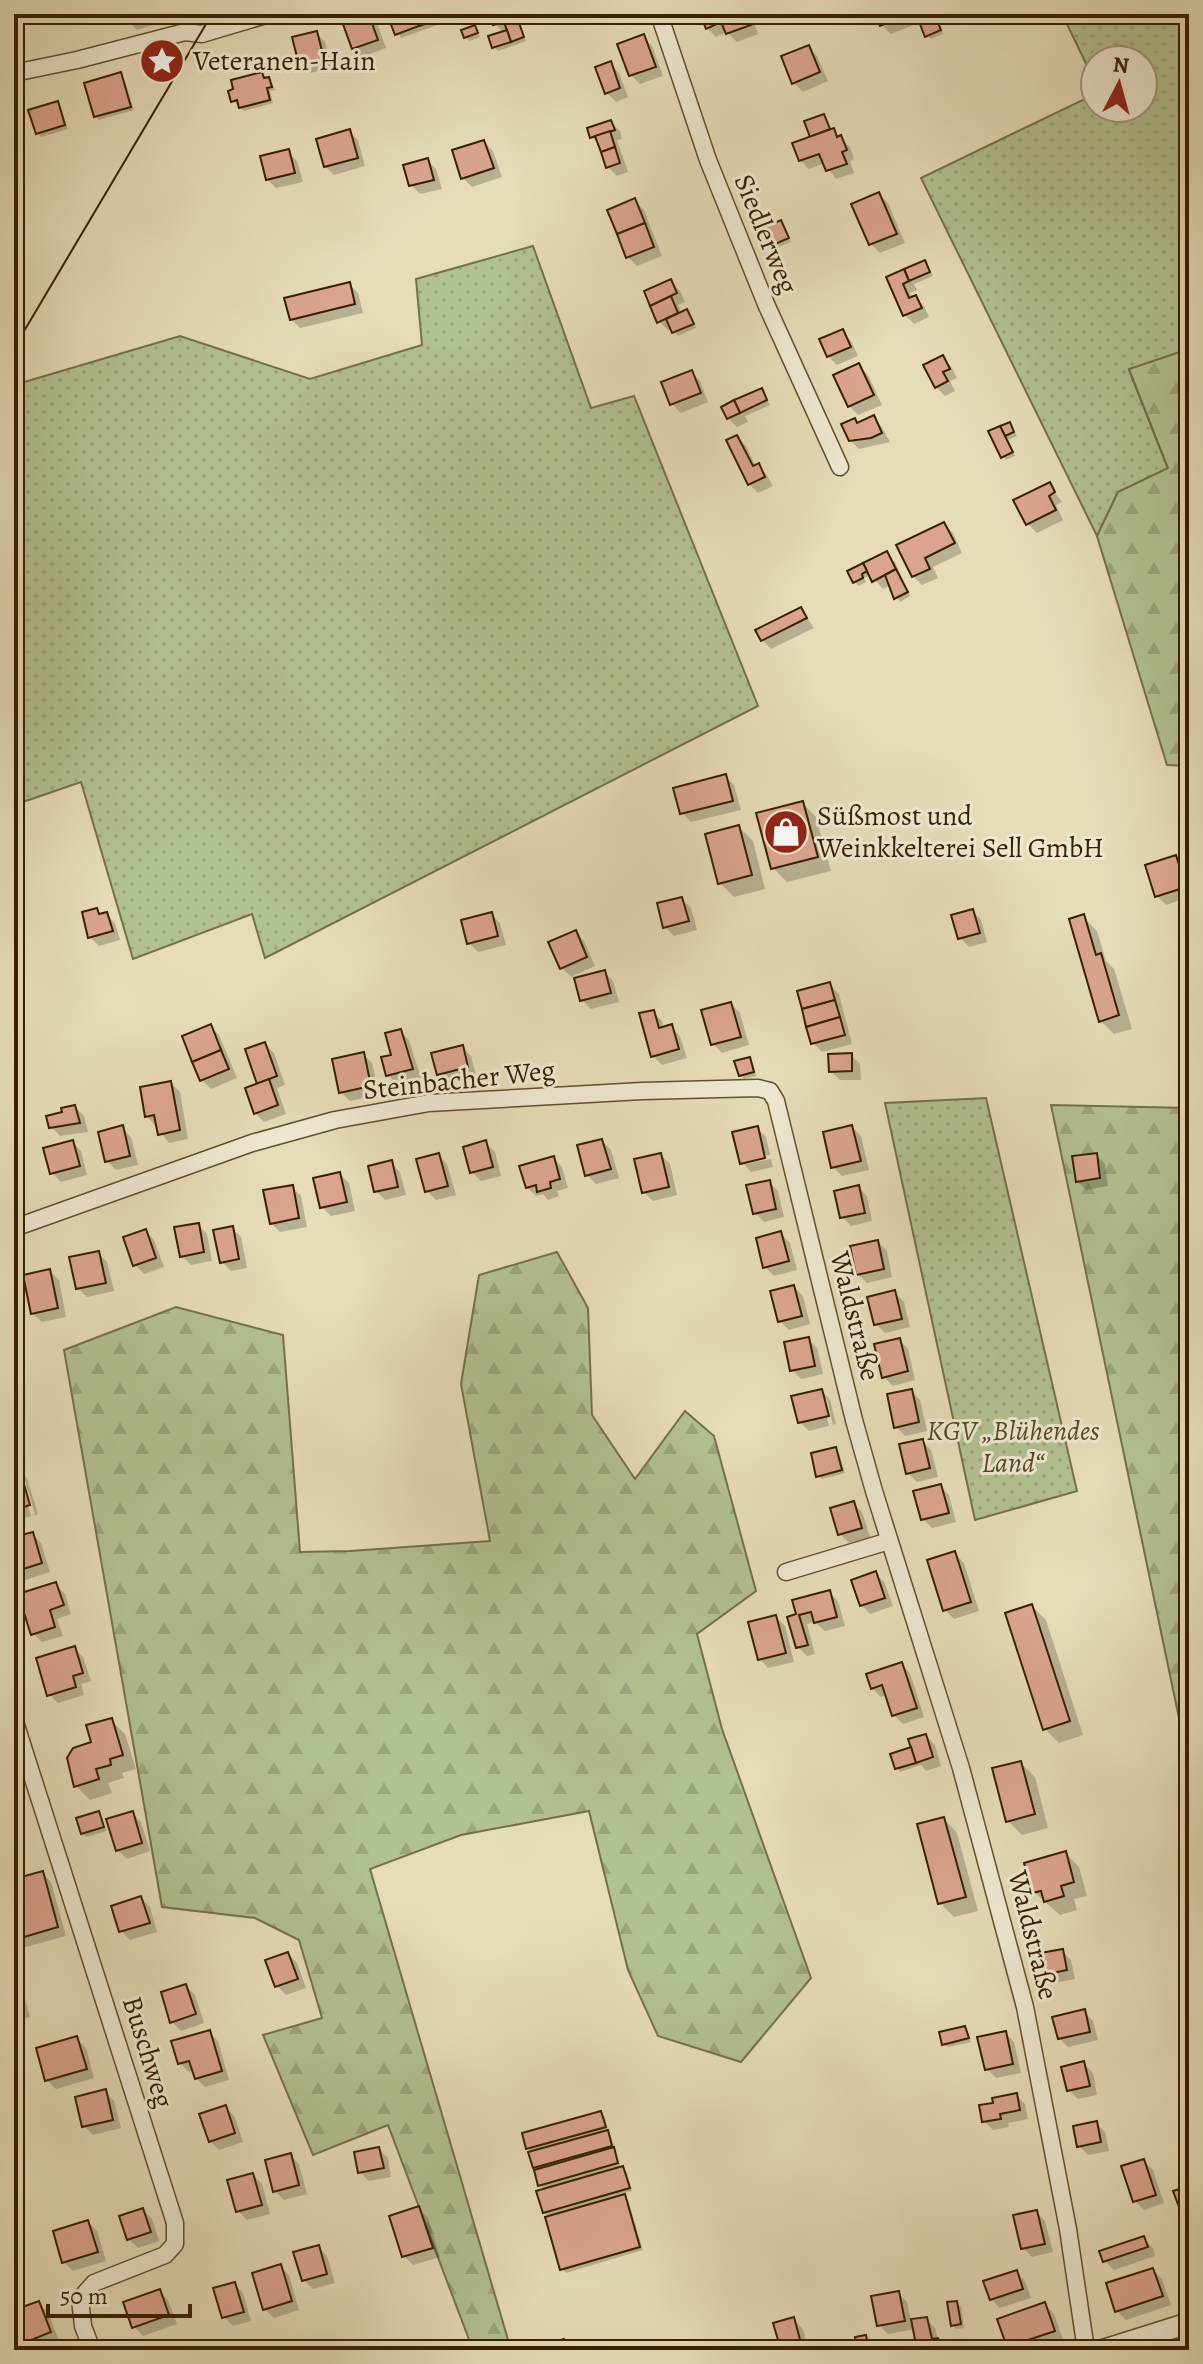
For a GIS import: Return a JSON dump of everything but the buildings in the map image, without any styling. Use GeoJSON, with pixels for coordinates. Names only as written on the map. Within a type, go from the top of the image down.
{"type":"FeatureCollection","features":[{"type":"Feature","properties":{"kind":"street"},"geometry":{"type":"LineString","coordinates":[[180,14],[185,32]]}},
{"type":"Feature","properties":{"kind":"street"},"geometry":{"type":"LineString","coordinates":[[14,73],[185,32],[202,34],[269,14]]}},
{"type":"Feature","properties":{"kind":"street","name":"Siedlerweg"},"geometry":{"type":"LineString","coordinates":[[659,14],[708,160],[768,308],[840,467]]}},
{"type":"Feature","properties":{"kind":"street","name":"Steinbacher Weg"},"geometry":{"type":"LineString","coordinates":[[14,1228],[252,1143],[335,1120],[429,1103],[758,1088],[770,1091],[776,1101]]}},
{"type":"Feature","properties":{"kind":"street","name":"Waldstraße"},"geometry":{"type":"LineString","coordinates":[[776,1101],[854,1420],[961,1768],[1025,2007],[1068,2229],[1086,2350]]}},
{"type":"Feature","properties":{"kind":"street"},"geometry":{"type":"LineString","coordinates":[[786,1572],[889,1541]]}},
{"type":"Feature","properties":{"kind":"street","name":"Buschweg"},"geometry":{"type":"LineString","coordinates":[[14,1719],[19,1748],[175,2223],[175,2244],[165,2255],[94,2283],[80,2299],[83,2326],[92,2350]]}},
{"type":"Feature","properties":{"kind":"street"},"geometry":{"type":"LineString","coordinates":[[1103,2350],[1189,2323]]}},
{"type":"Feature","properties":{"kind":"green space"},"geometry":{"type":"Polygon","coordinates":[[[1062,14],[1189,14],[1189,349],[1129,370],[1168,469],[1118,492],[1097,536],[921,178],[1079,102],[1079,124],[1159,124],[1159,44],[1079,44],[1079,49],[1062,14]]]}},
{"type":"Feature","properties":{"kind":"green space"},"geometry":{"type":"Polygon","coordinates":[[[533,246],[591,408],[634,396],[758,706],[265,958],[252,914],[133,959],[81,782],[14,805],[14,385],[180,336],[310,379],[422,345],[416,279],[533,246]]]}},
{"type":"Feature","properties":{"kind":"green space"},"geometry":{"type":"Polygon","coordinates":[[[1189,349],[1189,766],[1167,765],[1097,536],[1118,492],[1168,468],[1129,369],[1189,349]]]}},
{"type":"Feature","properties":{"kind":"green space","name":"KGV „Blühendes Land“"},"geometry":{"type":"Polygon","coordinates":[[[986,1098],[1077,1491],[975,1520],[885,1103],[986,1098]]]}},
{"type":"Feature","properties":{"kind":"green space"},"geometry":{"type":"Polygon","coordinates":[[[1051,1105],[1189,1108],[1189,1766],[1051,1105]]]}},
{"type":"Feature","properties":{"kind":"green space"},"geometry":{"type":"Polygon","coordinates":[[[557,1252],[588,1308],[592,1415],[635,1479],[685,1411],[714,1436],[756,1591],[697,1634],[722,1729],[811,1978],[741,2062],[658,2036],[628,1970],[589,1811],[461,1835],[370,1869],[511,2350],[473,2350],[388,2125],[313,2155],[263,2035],[322,2018],[299,1940],[255,1918],[162,1907],[64,1350],[176,1307],[283,1335],[300,1552],[490,1541],[461,1384],[479,1275],[557,1252]]]}},
{"type":"Feature","properties":{"kind":"tram line"},"geometry":{"type":"LineString","coordinates":[[14,348],[212,14]]}},
{"type":"Feature","properties":{"kind":"place","name":"Veteranen-Hain"},"geometry":{"type":"Point","coordinates":[162,61]}},
{"type":"Feature","properties":{"kind":"place","name":"Süßmost und Weinkkelterei Sell GmbH"},"geometry":{"type":"Point","coordinates":[786,832]}}]}
